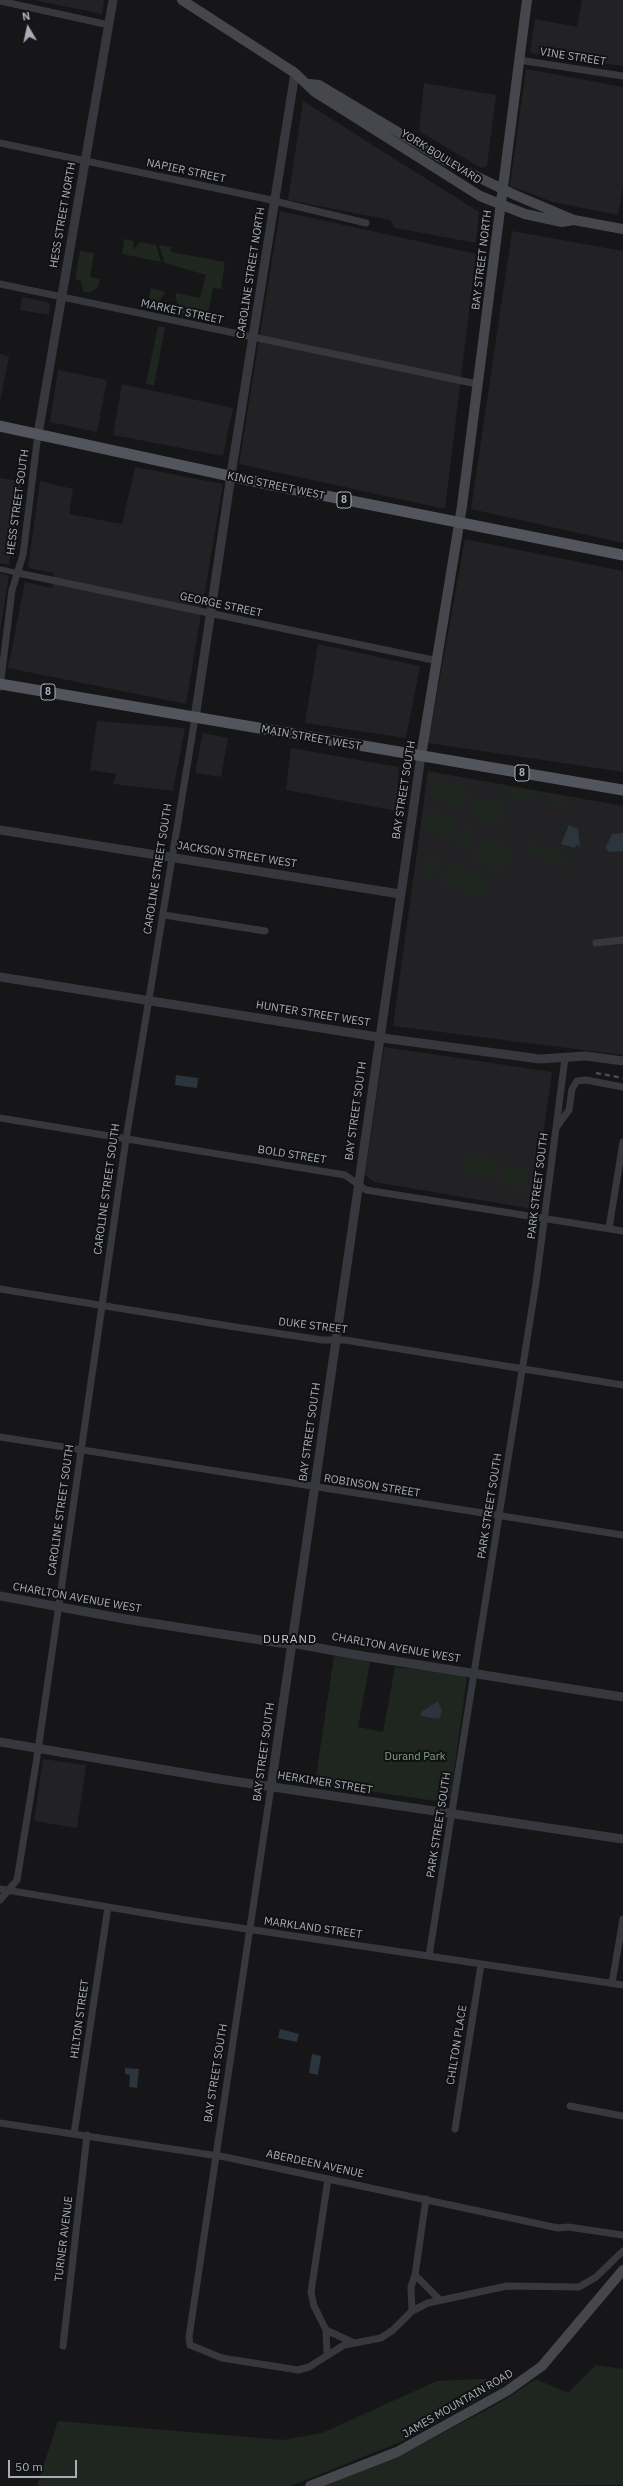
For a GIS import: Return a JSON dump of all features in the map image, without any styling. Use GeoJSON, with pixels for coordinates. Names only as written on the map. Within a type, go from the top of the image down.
{"type":"FeatureCollection","features":[{"type":"Feature","properties":{"kind":"main road","name":"YORK BOULEVARD"},"geometry":{"type":"LineString","coordinates":[[182,0],[295,73],[309,84],[314,92],[480,196],[524,214],[562,222],[574,220]]}},
{"type":"Feature","properties":{"kind":"main road","name":"BAY STREET NORTH"},"geometry":{"type":"LineString","coordinates":[[458,522],[527,0]]}},
{"type":"Feature","properties":{"kind":"main road","name":"YORK BOULEVARD"},"geometry":{"type":"LineString","coordinates":[[309,84],[319,85],[453,165],[503,189],[574,220],[623,229]]}},
{"type":"Feature","properties":{"kind":"main road","name":"KING STREET WEST"},"geometry":{"type":"LineString","coordinates":[[0,426],[231,476],[623,555]]}},
{"type":"Feature","properties":{"kind":"main road","name":"BAY STREET SOUTH"},"geometry":{"type":"LineString","coordinates":[[421,756],[438,661],[458,522]]}},
{"type":"Feature","properties":{"kind":"main road","name":"MAIN STREET WEST"},"geometry":{"type":"LineString","coordinates":[[0,684],[623,790]]}},
{"type":"Feature","properties":{"kind":"main road","name":"JAMES MOUNTAIN ROAD"},"geometry":{"type":"LineString","coordinates":[[310,2486],[397,2452],[472,2412],[524,2380],[548,2359],[623,2270]]}},
{"type":"Feature","properties":{"kind":"street","name":"HESS STREET NORTH"},"geometry":{"type":"LineString","coordinates":[[38,434],[113,0]]}},
{"type":"Feature","properties":{"kind":"street"},"geometry":{"type":"LineString","coordinates":[[0,1],[109,26]]}},
{"type":"Feature","properties":{"kind":"street","name":"VINE STREET"},"geometry":{"type":"LineString","coordinates":[[519,60],[623,76]]}},
{"type":"Feature","properties":{"kind":"street","name":"CAROLINE STREET NORTH"},"geometry":{"type":"LineString","coordinates":[[231,476],[295,73]]}},
{"type":"Feature","properties":{"kind":"street","name":"NAPIER STREET"},"geometry":{"type":"LineString","coordinates":[[0,143],[262,198],[366,223]]}},
{"type":"Feature","properties":{"kind":"street","name":"MARKET STREET"},"geometry":{"type":"LineString","coordinates":[[0,284],[477,384]]}},
{"type":"Feature","properties":{"kind":"street","name":"HESS STREET SOUTH"},"geometry":{"type":"LineString","coordinates":[[0,690],[12,590],[18,573],[24,547],[38,434]]}},
{"type":"Feature","properties":{"kind":"street","name":"CAROLINE STREET SOUTH"},"geometry":{"type":"LineString","coordinates":[[0,1900],[4,1889],[17,1880],[39,1748],[126,1139],[148,1001],[164,915],[231,476]]}},
{"type":"Feature","properties":{"kind":"street","name":"GEORGE STREET"},"geometry":{"type":"LineString","coordinates":[[0,569],[209,615],[438,661]]}},
{"type":"Feature","properties":{"kind":"street","name":"BAY STREET SOUTH"},"geometry":{"type":"LineString","coordinates":[[327,2355],[309,2367],[298,2370],[222,2358],[190,2345],[189,2337],[315,1488],[335,1340],[421,756]]}},
{"type":"Feature","properties":{"kind":"street","name":"JACKSON STREET WEST"},"geometry":{"type":"LineString","coordinates":[[0,830],[400,894]]}},
{"type":"Feature","properties":{"kind":"street"},"geometry":{"type":"LineString","coordinates":[[164,915],[265,930]]}},
{"type":"Feature","properties":{"kind":"street"},"geometry":{"type":"LineString","coordinates":[[596,943],[623,940]]}},
{"type":"Feature","properties":{"kind":"street","name":"HUNTER STREET WEST"},"geometry":{"type":"LineString","coordinates":[[0,976],[379,1037],[540,1059],[586,1056],[623,1061]]}},
{"type":"Feature","properties":{"kind":"street","name":"PARK STREET SOUTH"},"geometry":{"type":"LineString","coordinates":[[430,1956],[545,1219],[565,1058]]}},
{"type":"Feature","properties":{"kind":"street"},"geometry":{"type":"LineString","coordinates":[[556,1129],[570,1110],[572,1089],[577,1081],[586,1080],[623,1086]]}},
{"type":"Feature","properties":{"kind":"street","name":"BOLD STREET"},"geometry":{"type":"LineString","coordinates":[[0,1118],[345,1175],[366,1190],[623,1231]]}},
{"type":"Feature","properties":{"kind":"street"},"geometry":{"type":"LineString","coordinates":[[609,1228],[623,1142]]}},
{"type":"Feature","properties":{"kind":"street","name":"DUKE STREET"},"geometry":{"type":"LineString","coordinates":[[0,1289],[229,1326],[335,1340],[623,1386]]}},
{"type":"Feature","properties":{"kind":"street","name":"ROBINSON STREET"},"geometry":{"type":"LineString","coordinates":[[0,1437],[499,1517],[623,1535]]}},
{"type":"Feature","properties":{"kind":"street","name":"CHARLTON AVENUE WEST"},"geometry":{"type":"LineString","coordinates":[[0,1596],[59,1608],[272,1642],[292,1643],[623,1697]]}},
{"type":"Feature","properties":{"kind":"street","name":"HERKIMER STREET"},"geometry":{"type":"LineString","coordinates":[[0,1742],[39,1748],[51,1752],[271,1787],[623,1839]]}},
{"type":"Feature","properties":{"kind":"street","name":"MARKLAND STREET"},"geometry":{"type":"LineString","coordinates":[[4,1889],[108,1907],[481,1965],[623,1985]]}},
{"type":"Feature","properties":{"kind":"street","name":"HILTON STREET"},"geometry":{"type":"LineString","coordinates":[[74,2134],[108,1907]]}},
{"type":"Feature","properties":{"kind":"street"},"geometry":{"type":"LineString","coordinates":[[612,1983],[623,1919]]}},
{"type":"Feature","properties":{"kind":"street","name":"CHILTON PLACE"},"geometry":{"type":"LineString","coordinates":[[455,2129],[481,1965]]}},
{"type":"Feature","properties":{"kind":"street"},"geometry":{"type":"LineString","coordinates":[[570,2106],[623,2116]]}},
{"type":"Feature","properties":{"kind":"street","name":"ABERDEEN AVENUE"},"geometry":{"type":"LineString","coordinates":[[0,2123],[87,2135],[216,2157],[225,2157],[558,2228],[585,2230],[623,2236]]}},
{"type":"Feature","properties":{"kind":"street","name":"TURNER AVENUE"},"geometry":{"type":"LineString","coordinates":[[63,2346],[87,2135]]}},
{"type":"Feature","properties":{"kind":"street"},"geometry":{"type":"LineString","coordinates":[[327,2355],[326,2330],[314,2306],[311,2292],[328,2179]]}},
{"type":"Feature","properties":{"kind":"street"},"geometry":{"type":"LineString","coordinates":[[412,2311],[411,2287],[415,2275],[426,2199]]}},
{"type":"Feature","properties":{"kind":"street"},"geometry":{"type":"LineString","coordinates":[[327,2355],[338,2348],[380,2338],[393,2330],[420,2305],[507,2286],[522,2285],[573,2288],[585,2285],[596,2277],[623,2251]]}},
{"type":"Feature","properties":{"kind":"street"},"geometry":{"type":"LineString","coordinates":[[415,2275],[440,2300]]}},
{"type":"Feature","properties":{"kind":"street"},"geometry":{"type":"LineString","coordinates":[[326,2330],[354,2343]]}},
{"type":"Feature","properties":{"kind":"shaded area"},"geometry":{"type":"Polygon","coordinates":[[[34,0],[104,0],[102,14],[34,0]]]}},
{"type":"Feature","properties":{"kind":"shaded area"},"geometry":{"type":"Polygon","coordinates":[[[582,0],[623,0],[623,66],[530,53],[535,19],[577,27],[582,0]]]}},
{"type":"Feature","properties":{"kind":"shaded area"},"geometry":{"type":"Polygon","coordinates":[[[526,69],[623,87],[623,186],[618,215],[553,202],[510,186],[526,69]]]}},
{"type":"Feature","properties":{"kind":"shaded area"},"geometry":{"type":"Polygon","coordinates":[[[424,83],[496,95],[487,166],[481,168],[419,131],[424,83]]]}},
{"type":"Feature","properties":{"kind":"shaded area"},"geometry":{"type":"Polygon","coordinates":[[[303,101],[479,212],[476,243],[395,228],[390,220],[288,200],[303,101]]]}},
{"type":"Feature","properties":{"kind":"shaded area"},"geometry":{"type":"Polygon","coordinates":[[[280,211],[476,254],[445,509],[239,464],[280,211]]]}},
{"type":"Feature","properties":{"kind":"shaded area"},"geometry":{"type":"Polygon","coordinates":[[[512,231],[623,251],[623,543],[471,509],[512,231]]]}},
{"type":"Feature","properties":{"kind":"shaded area"},"geometry":{"type":"Polygon","coordinates":[[[22,297],[48,302],[50,306],[49,315],[20,310],[22,297]]]}},
{"type":"Feature","properties":{"kind":"shaded area"},"geometry":{"type":"Polygon","coordinates":[[[0,354],[9,356],[0,402],[0,354]]]}},
{"type":"Feature","properties":{"kind":"shaded area"},"geometry":{"type":"Polygon","coordinates":[[[58,370],[107,380],[97,432],[50,422],[58,370]]]}},
{"type":"Feature","properties":{"kind":"shaded area"},"geometry":{"type":"Polygon","coordinates":[[[122,384],[233,408],[223,456],[113,435],[122,384]]]}},
{"type":"Feature","properties":{"kind":"shaded area"},"geometry":{"type":"Polygon","coordinates":[[[135,467],[223,484],[186,704],[8,668],[25,582],[52,588],[54,573],[28,568],[40,481],[73,489],[69,514],[122,524],[135,467]]]}},
{"type":"Feature","properties":{"kind":"shaded area"},"geometry":{"type":"Polygon","coordinates":[[[0,478],[22,481],[9,565],[0,563],[0,478]]]}},
{"type":"Feature","properties":{"kind":"shaded area"},"geometry":{"type":"Polygon","coordinates":[[[465,539],[623,571],[623,772],[428,743],[465,539]]]}},
{"type":"Feature","properties":{"kind":"shaded area"},"geometry":{"type":"Polygon","coordinates":[[[0,573],[9,576],[0,631],[0,573]]]}},
{"type":"Feature","properties":{"kind":"shaded area"},"geometry":{"type":"Polygon","coordinates":[[[318,644],[420,666],[406,738],[305,723],[318,644]]]}},
{"type":"Feature","properties":{"kind":"shaded area"},"geometry":{"type":"Polygon","coordinates":[[[97,721],[185,728],[173,791],[113,784],[116,774],[90,770],[97,721]]]}},
{"type":"Feature","properties":{"kind":"shaded area"},"geometry":{"type":"Polygon","coordinates":[[[203,733],[228,738],[221,777],[195,773],[203,733]]]}},
{"type":"Feature","properties":{"kind":"shaded area"},"geometry":{"type":"Polygon","coordinates":[[[291,748],[399,767],[397,811],[286,790],[291,748]]]}},
{"type":"Feature","properties":{"kind":"shaded area"},"geometry":{"type":"Polygon","coordinates":[[[428,771],[623,806],[623,1055],[393,1026],[428,771]]]}},
{"type":"Feature","properties":{"kind":"shaded area"},"geometry":{"type":"Polygon","coordinates":[[[569,825],[578,829],[580,846],[576,845],[575,848],[561,844],[569,825]]]}},
{"type":"Feature","properties":{"kind":"shaded area"},"geometry":{"type":"Polygon","coordinates":[[[623,833],[623,851],[608,852],[607,849],[605,849],[612,834],[623,833]]]}},
{"type":"Feature","properties":{"kind":"shaded area"},"geometry":{"type":"Polygon","coordinates":[[[384,1047],[552,1072],[533,1209],[374,1182],[365,1175],[384,1047]]]}},
{"type":"Feature","properties":{"kind":"shaded area"},"geometry":{"type":"Polygon","coordinates":[[[176,1075],[198,1078],[197,1088],[175,1085],[176,1075]]]}},
{"type":"Feature","properties":{"kind":"shaded area"},"geometry":{"type":"Polygon","coordinates":[[[438,1701],[442,1711],[439,1719],[421,1716],[421,1712],[438,1701]]]}},
{"type":"Feature","properties":{"kind":"shaded area"},"geometry":{"type":"Polygon","coordinates":[[[43,1759],[86,1765],[77,1828],[34,1821],[43,1759]]]}},
{"type":"Feature","properties":{"kind":"shaded area"},"geometry":{"type":"Polygon","coordinates":[[[280,2029],[299,2034],[297,2042],[278,2038],[280,2029]]]}},
{"type":"Feature","properties":{"kind":"shaded area"},"geometry":{"type":"Polygon","coordinates":[[[312,2054],[321,2056],[318,2075],[309,2073],[312,2054]]]}},
{"type":"Feature","properties":{"kind":"shaded area"},"geometry":{"type":"Polygon","coordinates":[[[125,2068],[139,2069],[137,2088],[129,2087],[130,2075],[125,2074],[125,2068]]]}},
{"type":"Feature","properties":{"kind":"green space"},"geometry":{"type":"Polygon","coordinates":[[[124,239],[134,241],[133,250],[140,242],[156,245],[161,262],[122,254],[124,239]]]}},
{"type":"Feature","properties":{"kind":"green space"},"geometry":{"type":"Polygon","coordinates":[[[159,245],[171,247],[171,252],[225,262],[221,289],[213,288],[207,319],[179,313],[176,297],[176,293],[200,298],[206,275],[165,263],[159,245]]]}},
{"type":"Feature","properties":{"kind":"green space"},"geometry":{"type":"Polygon","coordinates":[[[80,251],[94,253],[90,277],[100,279],[98,287],[90,293],[83,291],[81,281],[75,279],[80,251]]]}},
{"type":"Feature","properties":{"kind":"green space"},"geometry":{"type":"Polygon","coordinates":[[[151,288],[166,292],[155,307],[149,306],[148,302],[151,288]]]}},
{"type":"Feature","properties":{"kind":"green space"},"geometry":{"type":"Polygon","coordinates":[[[158,326],[165,327],[154,386],[146,384],[158,326]]]}},
{"type":"Feature","properties":{"kind":"green space"},"geometry":{"type":"Polygon","coordinates":[[[437,778],[469,791],[461,809],[429,796],[437,778]]]}},
{"type":"Feature","properties":{"kind":"green space"},"geometry":{"type":"Polygon","coordinates":[[[495,786],[537,791],[530,802],[521,798],[520,800],[501,791],[501,789],[495,786]]]}},
{"type":"Feature","properties":{"kind":"green space"},"geometry":{"type":"Polygon","coordinates":[[[549,795],[569,798],[564,809],[546,801],[549,795]]]}},
{"type":"Feature","properties":{"kind":"green space"},"geometry":{"type":"Polygon","coordinates":[[[479,796],[507,808],[499,826],[471,814],[479,796]]]}},
{"type":"Feature","properties":{"kind":"green space"},"geometry":{"type":"Polygon","coordinates":[[[429,809],[457,822],[449,840],[421,827],[429,809]]]}},
{"type":"Feature","properties":{"kind":"green space"},"geometry":{"type":"Polygon","coordinates":[[[466,826],[475,829],[467,848],[458,844],[466,826]]]}},
{"type":"Feature","properties":{"kind":"green space"},"geometry":{"type":"Polygon","coordinates":[[[484,837],[512,849],[503,868],[500,867],[497,871],[473,861],[484,837]]]}},
{"type":"Feature","properties":{"kind":"green space"},"geometry":{"type":"Polygon","coordinates":[[[529,842],[570,858],[566,867],[525,849],[529,842]]]}},
{"type":"Feature","properties":{"kind":"green space"},"geometry":{"type":"Polygon","coordinates":[[[431,855],[440,859],[432,877],[423,873],[431,855]]]}},
{"type":"Feature","properties":{"kind":"green space"},"geometry":{"type":"Polygon","coordinates":[[[450,863],[458,867],[450,885],[442,881],[450,863]]]}},
{"type":"Feature","properties":{"kind":"green space"},"geometry":{"type":"Polygon","coordinates":[[[460,867],[488,880],[480,898],[452,885],[460,867]]]}},
{"type":"Feature","properties":{"kind":"green space"},"geometry":{"type":"Polygon","coordinates":[[[464,1154],[497,1159],[494,1180],[461,1174],[464,1154]]]}},
{"type":"Feature","properties":{"kind":"green space"},"geometry":{"type":"Polygon","coordinates":[[[501,1165],[528,1170],[525,1188],[498,1184],[501,1165]]]}},
{"type":"Feature","properties":{"kind":"green space","name":"Durand Park"},"geometry":{"type":"Polygon","coordinates":[[[334,1656],[370,1662],[358,1727],[383,1732],[395,1667],[461,1674],[467,1678],[450,1798],[442,1802],[315,1783],[334,1656]]]}},
{"type":"Feature","properties":{"kind":"green space"},"geometry":{"type":"Polygon","coordinates":[[[596,2365],[623,2369],[623,2485],[323,2486],[411,2450],[501,2402],[536,2379],[568,2393],[596,2365]]]}},
{"type":"Feature","properties":{"kind":"green space"},"geometry":{"type":"Polygon","coordinates":[[[513,2379],[405,2440],[291,2486],[37,2486],[58,2421],[283,2440],[322,2433],[437,2381],[513,2379]]]}},
{"type":"Feature","properties":{"kind":"railway"},"geometry":{"type":"LineString","coordinates":[[596,1073],[623,1078]]}},
{"type":"Feature","properties":{"kind":"district","name":"DURAND"},"geometry":{"type":"Point","coordinates":[290,1640]}}]}
